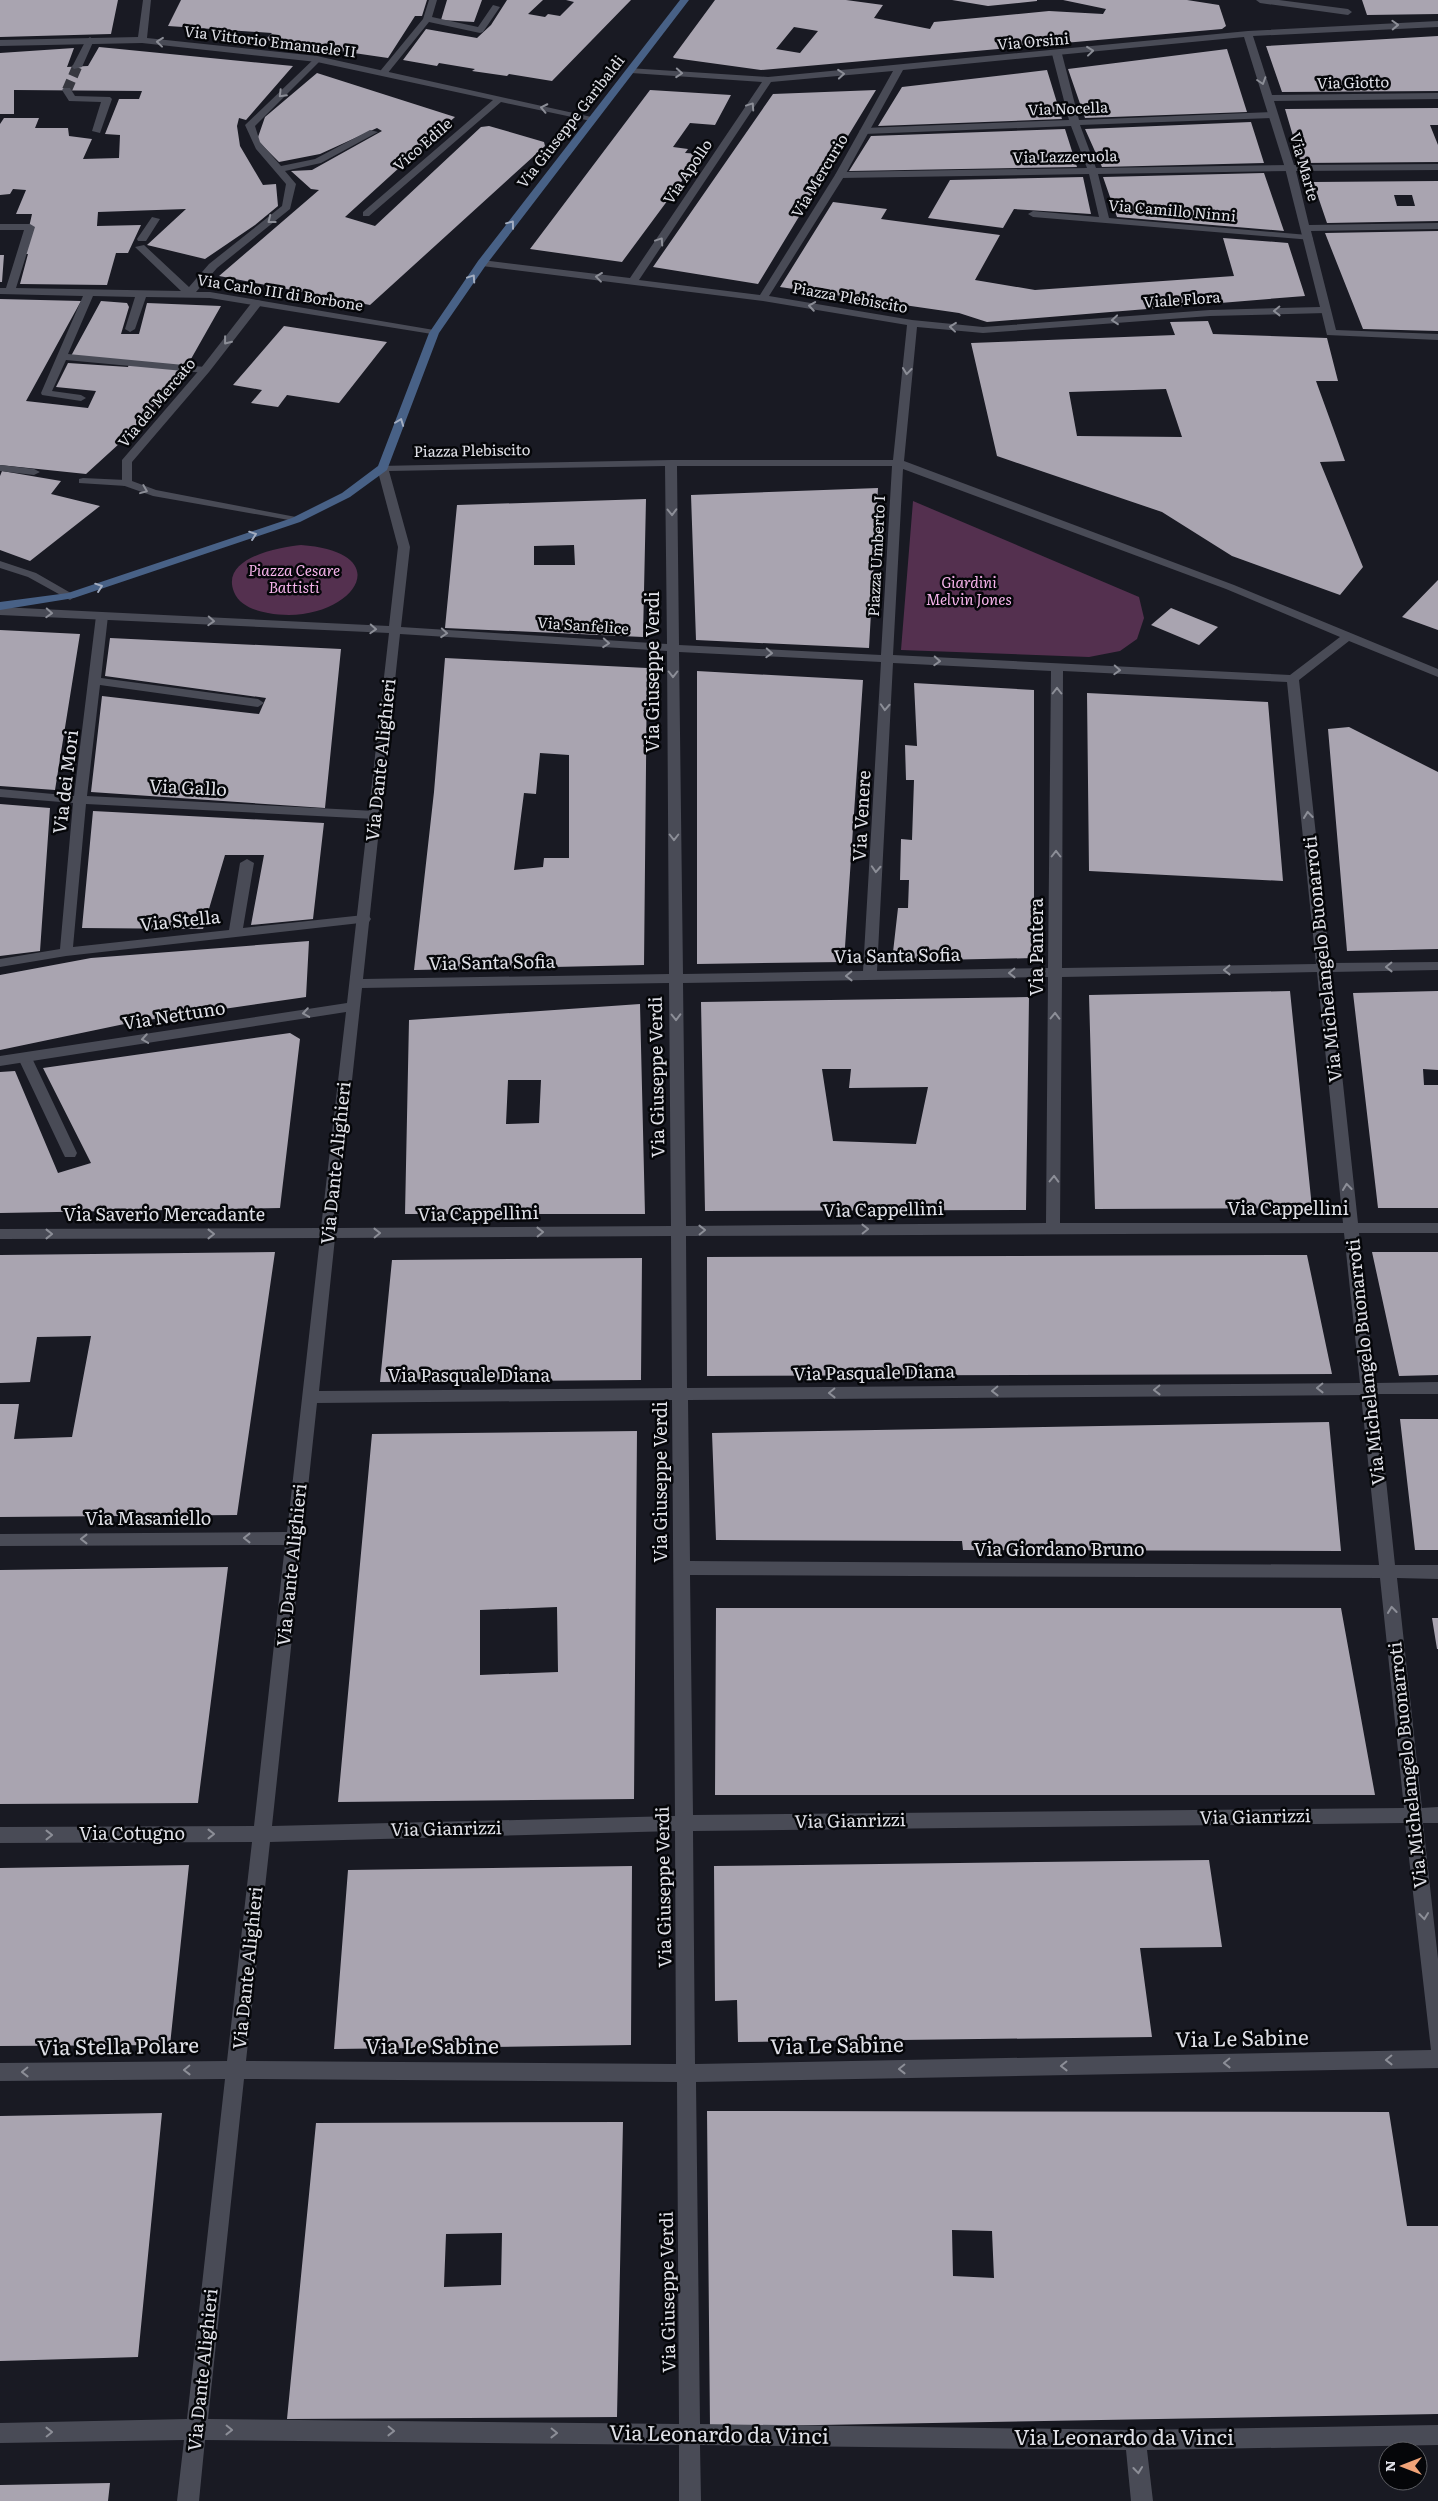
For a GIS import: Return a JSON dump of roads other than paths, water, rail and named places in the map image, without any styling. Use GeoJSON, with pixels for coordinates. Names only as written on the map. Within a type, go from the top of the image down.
{"type":"FeatureCollection","features":[{"type":"Feature","properties":{"kind":"main road","name":"Via Giuseppe Garibaldi"},"geometry":{"type":"LineString","coordinates":[[482,263],[591,118],[685,0]]}},
{"type":"Feature","properties":{"kind":"main road","name":"Piazza Plebiscito"},"geometry":{"type":"LineString","coordinates":[[383,468],[434,333],[482,263]]}},
{"type":"Feature","properties":{"kind":"main road"},"geometry":{"type":"LineString","coordinates":[[0,606],[70,596],[296,520],[346,495],[383,468]]}},
{"type":"Feature","properties":{"kind":"street"},"geometry":{"type":"LineString","coordinates":[[142,40],[147,0]]}},
{"type":"Feature","properties":{"kind":"street"},"geometry":{"type":"LineString","coordinates":[[384,72],[427,18],[433,0]]}},
{"type":"Feature","properties":{"kind":"street"},"geometry":{"type":"LineString","coordinates":[[1260,0],[1348,12]]}},
{"type":"Feature","properties":{"kind":"street"},"geometry":{"type":"LineString","coordinates":[[1344,0],[1353,27]]}},
{"type":"Feature","properties":{"kind":"street"},"geometry":{"type":"LineString","coordinates":[[427,18],[480,30],[496,7]]}},
{"type":"Feature","properties":{"kind":"street","name":"Via Orsini"},"geometry":{"type":"LineString","coordinates":[[631,70],[768,80],[1057,54],[1248,34],[1438,24]]}},
{"type":"Feature","properties":{"kind":"street","name":"Via Marte"},"geometry":{"type":"LineString","coordinates":[[1248,34],[1290,168],[1326,310]]}},
{"type":"Feature","properties":{"kind":"street"},"geometry":{"type":"LineString","coordinates":[[77,67],[90,40]]}},
{"type":"Feature","properties":{"kind":"street","name":"Via Vittorio Emanuele II"},"geometry":{"type":"LineString","coordinates":[[0,43],[142,40],[317,59],[591,118]]}},
{"type":"Feature","properties":{"kind":"street"},"geometry":{"type":"LineString","coordinates":[[1057,54],[1075,124],[1093,172],[1105,220]]}},
{"type":"Feature","properties":{"kind":"street"},"geometry":{"type":"LineString","coordinates":[[155,219],[141,243],[189,293],[213,266],[287,207],[291,184],[281,169],[257,146],[252,138],[250,124],[317,59]]}},
{"type":"Feature","properties":{"kind":"street","name":"Via Mercurio"},"geometry":{"type":"LineString","coordinates":[[764,298],[840,175],[899,68]]}},
{"type":"Feature","properties":{"kind":"street","name":"Via Apollo"},"geometry":{"type":"LineString","coordinates":[[633,281],[768,80]]}},
{"type":"Feature","properties":{"kind":"street"},"geometry":{"type":"LineString","coordinates":[[67,90],[72,99],[107,99],[97,131]]}},
{"type":"Feature","properties":{"kind":"street","name":"Via Giotto"},"geometry":{"type":"LineString","coordinates":[[1268,98],[1438,96]]}},
{"type":"Feature","properties":{"kind":"street","name":"Vico Edile"},"geometry":{"type":"LineString","coordinates":[[366,214],[500,98]]}},
{"type":"Feature","properties":{"kind":"street","name":"Via Nocella"},"geometry":{"type":"LineString","coordinates":[[864,131],[1272,115]]}},
{"type":"Feature","properties":{"kind":"street"},"geometry":{"type":"LineString","coordinates":[[281,169],[318,161],[373,132]]}},
{"type":"Feature","properties":{"kind":"street","name":"Via Lazzeruola"},"geometry":{"type":"LineString","coordinates":[[840,175],[1438,167]]}},
{"type":"Feature","properties":{"kind":"street","name":"Via Camillo Ninni"},"geometry":{"type":"LineString","coordinates":[[1033,214],[1308,238]]}},
{"type":"Feature","properties":{"kind":"street"},"geometry":{"type":"LineString","coordinates":[[1305,228],[1438,226]]}},
{"type":"Feature","properties":{"kind":"street"},"geometry":{"type":"LineString","coordinates":[[0,227],[30,227],[21,255],[5,291]]}},
{"type":"Feature","properties":{"kind":"street","name":"Piazza Plebiscito"},"geometry":{"type":"LineString","coordinates":[[383,468],[671,463],[898,463],[912,323],[764,298],[482,263]]}},
{"type":"Feature","properties":{"kind":"street","name":"Via Carlo III di Borbone"},"geometry":{"type":"LineString","coordinates":[[5,291],[189,293],[434,333]]}},
{"type":"Feature","properties":{"kind":"street"},"geometry":{"type":"LineString","coordinates":[[81,398],[46,393],[90,292]]}},
{"type":"Feature","properties":{"kind":"street"},"geometry":{"type":"LineString","coordinates":[[130,329],[142,292]]}},
{"type":"Feature","properties":{"kind":"street","name":"Via del Mercato"},"geometry":{"type":"LineString","coordinates":[[126,482],[126,462],[205,370],[257,303]]}},
{"type":"Feature","properties":{"kind":"street"},"geometry":{"type":"LineString","coordinates":[[1326,310],[1332,333],[1438,337]]}},
{"type":"Feature","properties":{"kind":"street","name":"Viale Flora"},"geometry":{"type":"LineString","coordinates":[[912,323],[983,330],[1210,313],[1326,310]]}},
{"type":"Feature","properties":{"kind":"street"},"geometry":{"type":"LineString","coordinates":[[61,356],[205,370]]}},
{"type":"Feature","properties":{"kind":"street","name":"Via Giuseppe Verdi"},"geometry":{"type":"LineString","coordinates":[[671,463],[690,2501]]}},
{"type":"Feature","properties":{"kind":"street"},"geometry":{"type":"LineString","coordinates":[[898,463],[1230,587],[1438,673]]}},
{"type":"Feature","properties":{"kind":"street","name":"Piazza Umberto I"},"geometry":{"type":"LineString","coordinates":[[888,658],[898,463]]}},
{"type":"Feature","properties":{"kind":"street"},"geometry":{"type":"LineString","coordinates":[[0,468],[34,472]]}},
{"type":"Feature","properties":{"kind":"street"},"geometry":{"type":"LineString","coordinates":[[0,611],[396,630],[404,546],[383,468]]}},
{"type":"Feature","properties":{"kind":"street"},"geometry":{"type":"LineString","coordinates":[[83,481],[126,482],[153,493],[296,520]]}},
{"type":"Feature","properties":{"kind":"street"},"geometry":{"type":"LineString","coordinates":[[0,564],[32,574],[70,596]]}},
{"type":"Feature","properties":{"kind":"street","name":"Via dei Mori"},"geometry":{"type":"LineString","coordinates":[[66,952],[80,800],[96,681],[102,616]]}},
{"type":"Feature","properties":{"kind":"street","name":"Via Sanfelice"},"geometry":{"type":"LineString","coordinates":[[396,630],[673,648],[888,658]]}},
{"type":"Feature","properties":{"kind":"street","name":"Via Dante Alighieri"},"geometry":{"type":"LineString","coordinates":[[188,2501],[396,630]]}},
{"type":"Feature","properties":{"kind":"street"},"geometry":{"type":"LineString","coordinates":[[888,658],[1293,679],[1349,635]]}},
{"type":"Feature","properties":{"kind":"street","name":"Via Venere"},"geometry":{"type":"LineString","coordinates":[[870,975],[888,658]]}},
{"type":"Feature","properties":{"kind":"street","name":"Via Pantera"},"geometry":{"type":"LineString","coordinates":[[1054,1227],[1057,667]]}},
{"type":"Feature","properties":{"kind":"street","name":"Via Michelangelo Buonarroti"},"geometry":{"type":"LineString","coordinates":[[1293,679],[1438,2046]]}},
{"type":"Feature","properties":{"kind":"street"},"geometry":{"type":"LineString","coordinates":[[96,681],[258,703]]}},
{"type":"Feature","properties":{"kind":"street","name":"Via Gallo"},"geometry":{"type":"LineString","coordinates":[[0,793],[80,800],[375,815]]}},
{"type":"Feature","properties":{"kind":"street"},"geometry":{"type":"LineString","coordinates":[[235,934],[246,863]]}},
{"type":"Feature","properties":{"kind":"street","name":"Via Stella"},"geometry":{"type":"LineString","coordinates":[[0,963],[66,952],[364,920]]}},
{"type":"Feature","properties":{"kind":"street","name":"Via Santa Sofia"},"geometry":{"type":"LineString","coordinates":[[357,984],[1438,966]]}},
{"type":"Feature","properties":{"kind":"street","name":"Via Nettuno"},"geometry":{"type":"LineString","coordinates":[[0,1061],[354,1006]]}},
{"type":"Feature","properties":{"kind":"street"},"geometry":{"type":"LineString","coordinates":[[25,1058],[70,1153]]}},
{"type":"Feature","properties":{"kind":"street","name":"Via Cappellini"},"geometry":{"type":"LineString","coordinates":[[328,1234],[1054,1227],[1438,1228]]}},
{"type":"Feature","properties":{"kind":"street","name":"Via Saverio Mercadante"},"geometry":{"type":"LineString","coordinates":[[0,1234],[328,1234]]}},
{"type":"Feature","properties":{"kind":"street","name":"Via Pasquale Diana"},"geometry":{"type":"LineString","coordinates":[[311,1397],[1438,1388]]}},
{"type":"Feature","properties":{"kind":"street","name":"Via Masaniello"},"geometry":{"type":"LineString","coordinates":[[0,1540],[295,1538]]}},
{"type":"Feature","properties":{"kind":"street","name":"Via Giordano Bruno"},"geometry":{"type":"LineString","coordinates":[[681,1568],[1438,1572]]}},
{"type":"Feature","properties":{"kind":"street","name":"Via Gianrizzi"},"geometry":{"type":"LineString","coordinates":[[263,1834],[684,1823],[1438,1815]]}},
{"type":"Feature","properties":{"kind":"street","name":"Via Cotugno"},"geometry":{"type":"LineString","coordinates":[[0,1835],[263,1834]]}},
{"type":"Feature","properties":{"kind":"street","name":"Via Le Sabine"},"geometry":{"type":"LineString","coordinates":[[236,2070],[686,2073],[1438,2059]]}},
{"type":"Feature","properties":{"kind":"street","name":"Via Stella Polare"},"geometry":{"type":"LineString","coordinates":[[0,2072],[236,2070]]}},
{"type":"Feature","properties":{"kind":"street","name":"Via Leonardo da Vinci"},"geometry":{"type":"LineString","coordinates":[[0,2433],[196,2429],[1135,2440],[1438,2435]]}},
{"type":"Feature","properties":{"kind":"street"},"geometry":{"type":"LineString","coordinates":[[1135,2440],[1142,2501]]}},
{"type":"Feature","properties":{"kind":"tunnel"},"geometry":{"type":"LineString","coordinates":[[67,90],[77,67]]}},
{"type":"Feature","properties":{"kind":"park label","name":"Piazza Cesare Battisti"},"geometry":{"type":"Point","coordinates":[294,580]}},
{"type":"Feature","properties":{"kind":"park label","name":"Giardini Melvin Jones"},"geometry":{"type":"Point","coordinates":[969,592]}}]}
